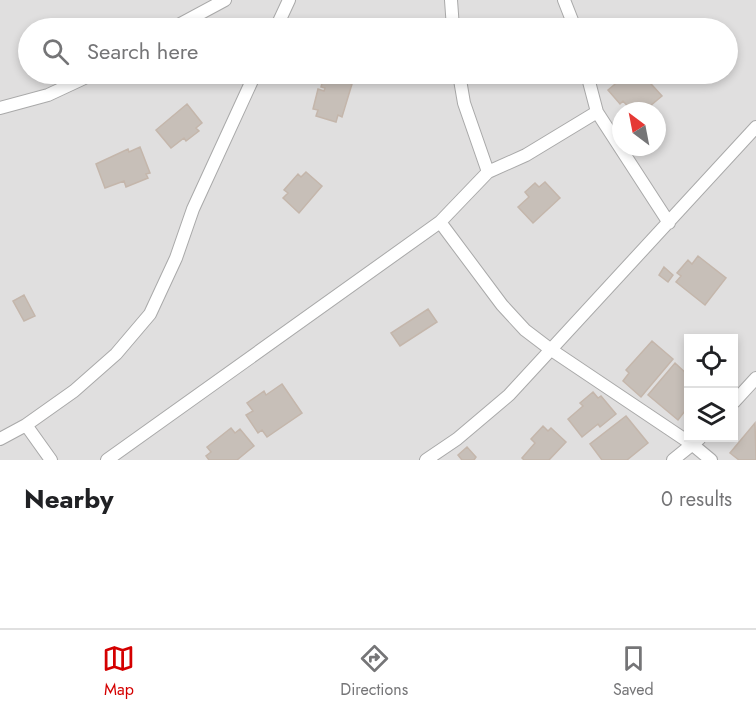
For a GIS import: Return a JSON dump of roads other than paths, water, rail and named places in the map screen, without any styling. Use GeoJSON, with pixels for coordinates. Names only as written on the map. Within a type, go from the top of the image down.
{"type":"FeatureCollection","features":[{"type":"Feature","properties":{"kind":"street"},"geometry":{"type":"LineString","coordinates":[[192,18],[225,0]]}},
{"type":"Feature","properties":{"kind":"street"},"geometry":{"type":"LineString","coordinates":[[281,18],[289,0]]}},
{"type":"Feature","properties":{"kind":"street"},"geometry":{"type":"LineString","coordinates":[[451,0],[452,18]]}},
{"type":"Feature","properties":{"kind":"street"},"geometry":{"type":"LineString","coordinates":[[564,0],[571,18]]}},
{"type":"Feature","properties":{"kind":"street"},"geometry":{"type":"LineString","coordinates":[[0,108],[48,95],[72,84]]}},
{"type":"Feature","properties":{"kind":"street"},"geometry":{"type":"LineString","coordinates":[[1,436],[26,425],[74,391],[116,354],[150,314],[176,258],[193,209],[250,84]]}},
{"type":"Feature","properties":{"kind":"street"},"geometry":{"type":"LineString","coordinates":[[461,84],[464,103],[488,172]]}},
{"type":"Feature","properties":{"kind":"street"},"geometry":{"type":"LineString","coordinates":[[590,84],[597,112],[669,223]]}},
{"type":"Feature","properties":{"kind":"street"},"geometry":{"type":"LineString","coordinates":[[107,460],[440,222],[488,172],[526,154],[597,112]]}},
{"type":"Feature","properties":{"kind":"street"},"geometry":{"type":"LineString","coordinates":[[426,460],[457,439],[509,395],[756,127]]}},
{"type":"Feature","properties":{"kind":"street"},"geometry":{"type":"LineString","coordinates":[[440,222],[502,305],[525,330],[550,349],[684,433]]}},
{"type":"Feature","properties":{"kind":"street"},"geometry":{"type":"LineString","coordinates":[[738,398],[756,378]]}},
{"type":"Feature","properties":{"kind":"street"},"geometry":{"type":"LineString","coordinates":[[26,425],[51,460]]}},
{"type":"Feature","properties":{"kind":"street"},"geometry":{"type":"LineString","coordinates":[[673,460],[696,442]]}},
{"type":"Feature","properties":{"kind":"street"},"geometry":{"type":"LineString","coordinates":[[698,442],[711,460]]}}]}
